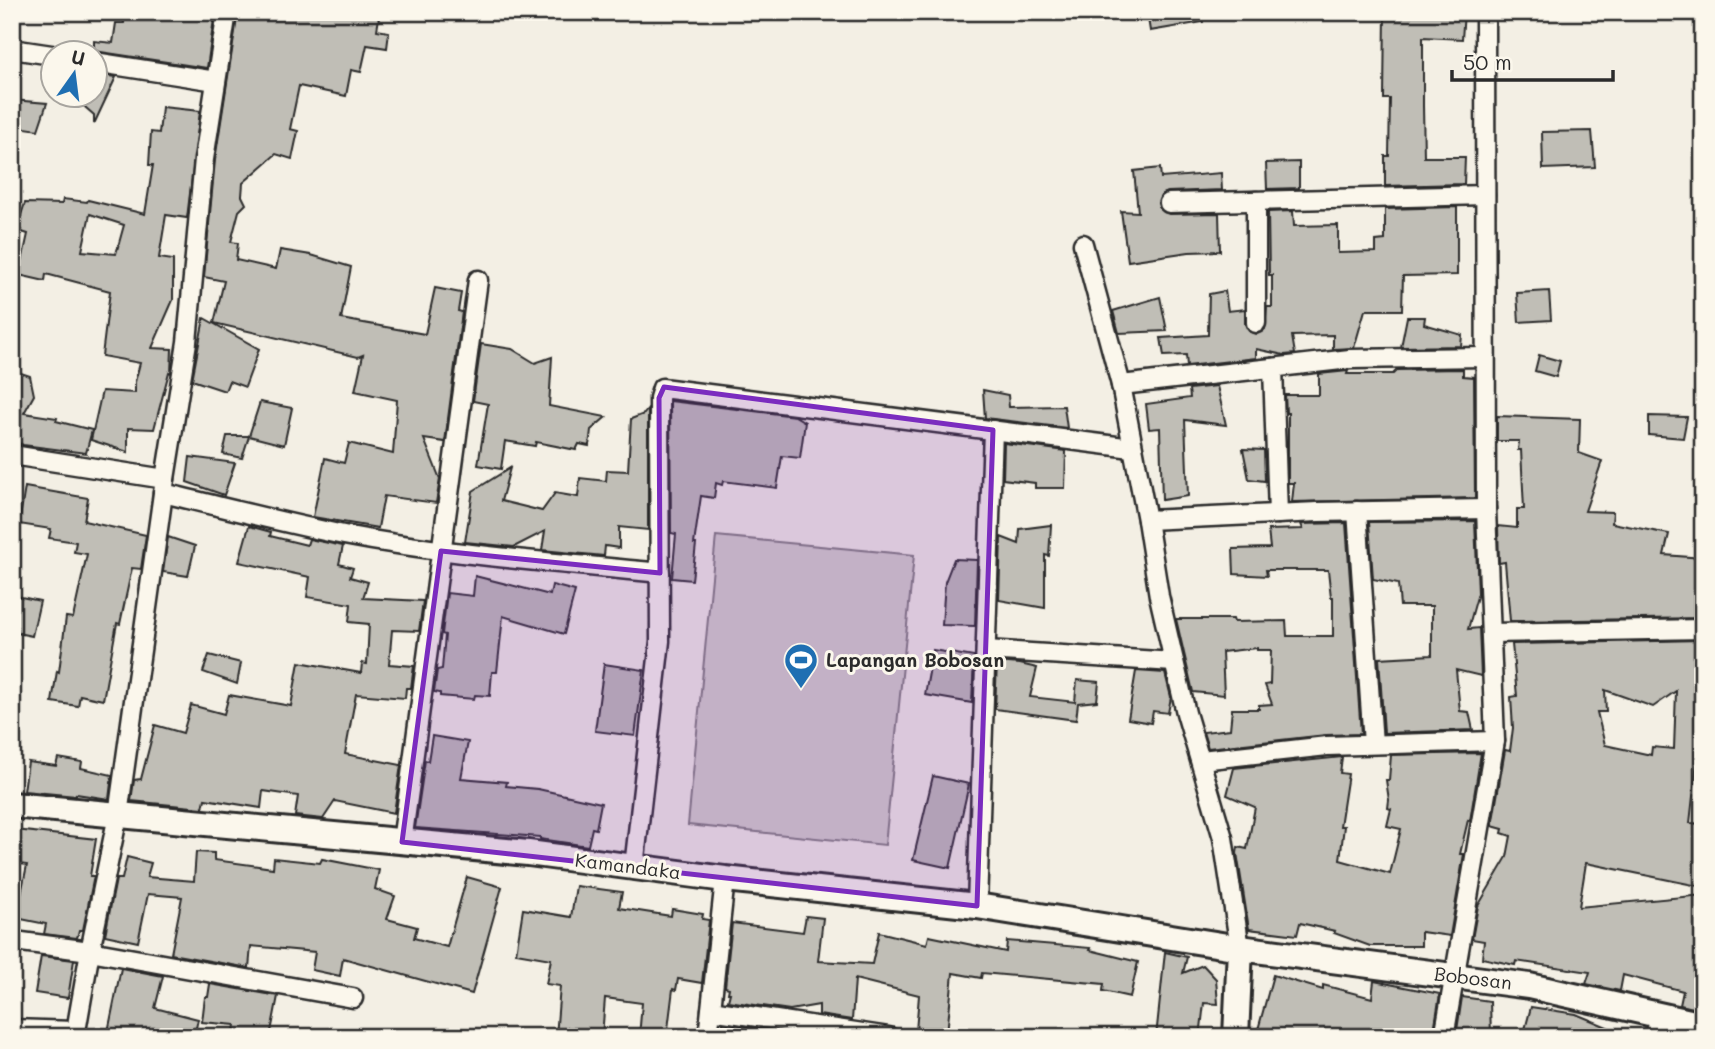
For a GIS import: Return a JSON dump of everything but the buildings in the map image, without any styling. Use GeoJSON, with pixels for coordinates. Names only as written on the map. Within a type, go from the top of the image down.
{"type":"FeatureCollection","features":[{"type":"Feature","properties":{"kind":"street"},"geometry":{"type":"LineString","coordinates":[[12,1029],[75,1034],[118,815],[187,342],[204,159],[227,12]]}},
{"type":"Feature","properties":{"kind":"street"},"geometry":{"type":"LineString","coordinates":[[1444,1037],[1495,741],[1486,509],[1485,12]]}},
{"type":"Feature","properties":{"kind":"street"},"geometry":{"type":"LineString","coordinates":[[12,49],[38,53]]}},
{"type":"Feature","properties":{"kind":"street"},"geometry":{"type":"LineString","coordinates":[[108,64],[216,81]]}},
{"type":"Feature","properties":{"kind":"street"},"geometry":{"type":"LineString","coordinates":[[1169,203],[1485,195]]}},
{"type":"Feature","properties":{"kind":"street"},"geometry":{"type":"LineString","coordinates":[[1256,201],[1256,323]]}},
{"type":"Feature","properties":{"kind":"street"},"geometry":{"type":"LineString","coordinates":[[1083,244],[1121,385],[1159,596],[1186,713],[1223,838],[1240,948],[1236,1037]]}},
{"type":"Feature","properties":{"kind":"street"},"geometry":{"type":"LineString","coordinates":[[402,842],[478,280]]}},
{"type":"Feature","properties":{"kind":"street"},"geometry":{"type":"LineString","coordinates":[[1121,385],[1350,359],[1485,357]]}},
{"type":"Feature","properties":{"kind":"street"},"geometry":{"type":"LineString","coordinates":[[1273,368],[1278,514]]}},
{"type":"Feature","properties":{"kind":"street"},"geometry":{"type":"LineString","coordinates":[[634,867],[660,641],[659,398],[664,387],[1132,448]]}},
{"type":"Feature","properties":{"kind":"street"},"geometry":{"type":"LineString","coordinates":[[977,906],[993,430]]}},
{"type":"Feature","properties":{"kind":"street"},"geometry":{"type":"LineString","coordinates":[[12,456],[164,486],[327,531],[441,551],[660,573]]}},
{"type":"Feature","properties":{"kind":"street"},"geometry":{"type":"LineString","coordinates":[[1147,520],[1357,511],[1486,509]]}},
{"type":"Feature","properties":{"kind":"street"},"geometry":{"type":"LineString","coordinates":[[1357,511],[1373,744]]}},
{"type":"Feature","properties":{"kind":"street"},"geometry":{"type":"LineString","coordinates":[[1491,633],[1703,629]]}},
{"type":"Feature","properties":{"kind":"street"},"geometry":{"type":"LineString","coordinates":[[986,650],[1174,662]]}},
{"type":"Feature","properties":{"kind":"street"},"geometry":{"type":"LineString","coordinates":[[1201,760],[1326,746],[1495,741]]}},
{"type":"Feature","properties":{"kind":"street","name":"Kamandaka"},"geometry":{"type":"LineString","coordinates":[[12,805],[528,853],[725,879],[977,906],[1240,948]]}},
{"type":"Feature","properties":{"kind":"street"},"geometry":{"type":"LineString","coordinates":[[708,1037],[725,879]]}},
{"type":"Feature","properties":{"kind":"street"},"geometry":{"type":"LineString","coordinates":[[13,941],[90,951],[353,998]]}},
{"type":"Feature","properties":{"kind":"street","name":"Bobosan"},"geometry":{"type":"LineString","coordinates":[[1240,948],[1529,986],[1657,1026],[1703,1026]]}},
{"type":"Feature","properties":{"kind":"street"},"geometry":{"type":"LineString","coordinates":[[711,1010],[889,1037]]}},
{"type":"Feature","properties":{"kind":"highlighted area"},"geometry":{"type":"Polygon","coordinates":[[[664,387],[993,430],[977,906],[402,842],[441,551],[660,573],[659,398],[664,387]]]}},
{"type":"Feature","properties":{"kind":"shaded area","name":"Lapangan Bobosan"},"geometry":{"type":"Polygon","coordinates":[[[716,536],[914,555],[885,845],[688,825],[716,536]]]}},
{"type":"Feature","properties":{"kind":"place","name":"Lapangan Bobosan"},"geometry":{"type":"Point","coordinates":[801,690]}}]}
